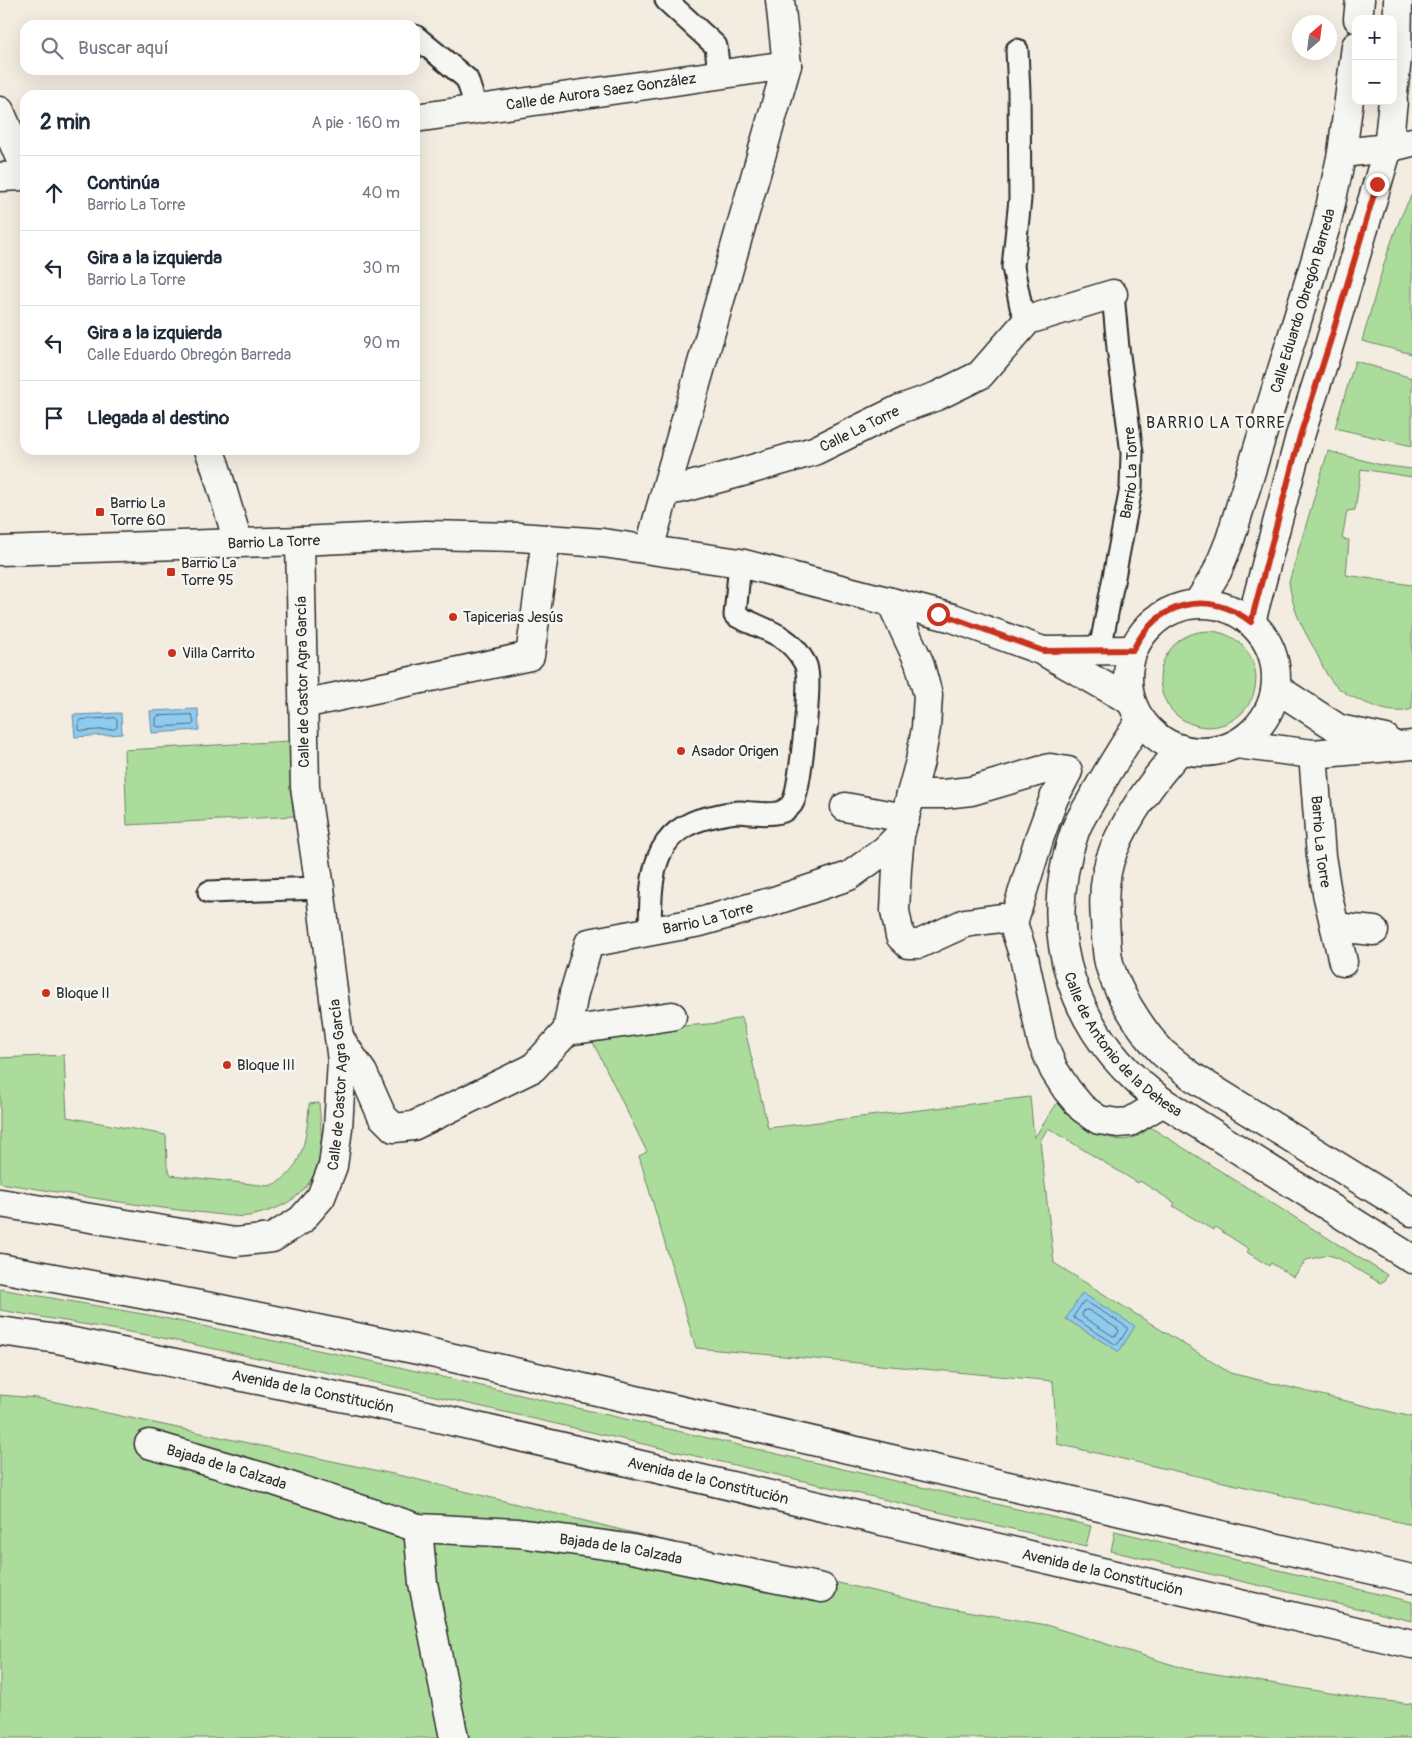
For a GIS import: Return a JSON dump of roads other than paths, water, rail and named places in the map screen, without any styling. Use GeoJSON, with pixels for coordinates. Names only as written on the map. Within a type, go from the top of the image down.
{"type":"FeatureCollection","features":[{"type":"Feature","properties":{"kind":"street"},"geometry":{"type":"LineString","coordinates":[[649,549],[787,65],[780,0]]}},
{"type":"Feature","properties":{"kind":"street"},"geometry":{"type":"LineString","coordinates":[[1358,15],[1360,0]]}},
{"type":"Feature","properties":{"kind":"street"},"geometry":{"type":"LineString","coordinates":[[1397,60],[1398,0]]}},
{"type":"Feature","properties":{"kind":"street","name":"Calle Eduardo Obregón Barreda"},"geometry":{"type":"LineString","coordinates":[[1198,603],[1217,572],[1230,540],[1326,226],[1342,153],[1354,60]]}},
{"type":"Feature","properties":{"kind":"street","name":"Calle de Aurora Saez González"},"geometry":{"type":"LineString","coordinates":[[420,117],[787,65]]}},
{"type":"Feature","properties":{"kind":"street"},"geometry":{"type":"LineString","coordinates":[[1251,622],[1300,436],[1330,342],[1400,145],[1394,105]]}},
{"type":"Feature","properties":{"kind":"street"},"geometry":{"type":"LineString","coordinates":[[0,111],[20,158]]}},
{"type":"Feature","properties":{"kind":"street"},"geometry":{"type":"LineString","coordinates":[[1342,153],[1400,145]]}},
{"type":"Feature","properties":{"kind":"street"},"geometry":{"type":"LineString","coordinates":[[0,177],[20,176]]}},
{"type":"Feature","properties":{"kind":"street"},"geometry":{"type":"LineString","coordinates":[[1028,320],[1113,294]]}},
{"type":"Feature","properties":{"kind":"street","name":"Calle La Torre"},"geometry":{"type":"LineString","coordinates":[[666,491],[814,451],[900,409],[936,396],[980,375],[1028,320]]}},
{"type":"Feature","properties":{"kind":"street"},"geometry":{"type":"LineString","coordinates":[[210,455],[238,542]]}},
{"type":"Feature","properties":{"kind":"street","name":"Barrio La Torre"},"geometry":{"type":"LineString","coordinates":[[0,551],[426,535],[603,543],[740,563],[953,618],[1043,651],[1136,710],[1159,738],[1181,749],[1209,752],[1236,744],[1246,738],[1263,721],[1271,706],[1276,688],[1276,670],[1272,652],[1264,635],[1240,613],[1226,607],[1198,603],[1171,610],[1158,617],[1139,638],[1128,666],[1128,684],[1136,710]]}},
{"type":"Feature","properties":{"kind":"street"},"geometry":{"type":"LineString","coordinates":[[304,704],[530,656],[546,539]]}},
{"type":"Feature","properties":{"kind":"street","name":"Calle de Castor Agra García"},"geometry":{"type":"LineString","coordinates":[[0,1203],[235,1242],[272,1238],[302,1220],[321,1197],[333,1166],[338,1128],[342,1061],[306,787],[300,541]]}},
{"type":"Feature","properties":{"kind":"street"},"geometry":{"type":"LineString","coordinates":[[890,602],[919,662],[928,695],[926,728],[905,816],[895,911],[900,936],[908,944],[919,944],[965,923],[1001,918],[1013,924]]}},
{"type":"Feature","properties":{"kind":"street","name":"Barrio La Torre"},"geometry":{"type":"LineString","coordinates":[[1043,651],[1133,650]]}},
{"type":"Feature","properties":{"kind":"street","name":"Barrio La Torre"},"geometry":{"type":"LineString","coordinates":[[1276,688],[1339,729],[1412,744]]}},
{"type":"Feature","properties":{"kind":"street","name":"Calle de Antonio de la Dehesa"},"geometry":{"type":"LineString","coordinates":[[1136,710],[1114,760],[1076,830],[1064,874],[1061,903],[1064,959],[1090,1023],[1110,1052],[1131,1076],[1163,1102],[1412,1259]]}},
{"type":"Feature","properties":{"kind":"street","name":"Barrio La Torre"},"geometry":{"type":"LineString","coordinates":[[1236,744],[1313,754],[1412,744]]}},
{"type":"Feature","properties":{"kind":"street","name":"Calle de Antonio de la Dehesa"},"geometry":{"type":"LineString","coordinates":[[1181,749],[1156,777],[1131,813],[1113,850],[1106,872],[1103,901],[1108,959],[1118,989],[1144,1029],[1163,1052],[1193,1076],[1412,1212]]}},
{"type":"Feature","properties":{"kind":"street","name":"Barrio La Torre"},"geometry":{"type":"LineString","coordinates":[[1313,754],[1322,856],[1343,962]]}},
{"type":"Feature","properties":{"kind":"street"},"geometry":{"type":"LineString","coordinates":[[845,807],[905,816],[944,794],[971,791],[1050,768],[1068,771],[1054,798],[1040,836],[1013,924],[1024,957],[1042,1042],[1054,1070],[1067,1090],[1082,1108],[1099,1120],[1118,1123],[1130,1122],[1163,1102]]}},
{"type":"Feature","properties":{"kind":"street","name":"Barrio La Torre"},"geometry":{"type":"LineString","coordinates":[[567,1031],[574,993],[589,943],[700,922],[774,901],[849,876],[885,850],[905,816]]}},
{"type":"Feature","properties":{"kind":"street"},"geometry":{"type":"LineString","coordinates":[[1335,927],[1374,931]]}},
{"type":"Feature","properties":{"kind":"street"},"geometry":{"type":"LineString","coordinates":[[340,1037],[363,1073],[382,1116],[394,1128],[413,1126],[534,1068],[567,1031],[672,1016]]}},
{"type":"Feature","properties":{"kind":"street"},"geometry":{"type":"LineString","coordinates":[[0,1268],[216,1308],[423,1352],[1412,1579]]}},
{"type":"Feature","properties":{"kind":"street","name":"Avenida de la Constitución"},"geometry":{"type":"LineString","coordinates":[[0,1331],[58,1339],[404,1410],[1412,1644]]}},
{"type":"Feature","properties":{"kind":"street","name":"Bajada de la Calzada"},"geometry":{"type":"LineString","coordinates":[[149,1444],[262,1477],[418,1528],[518,1533],[627,1548],[822,1588]]}},
{"type":"Feature","properties":{"kind":"street"},"geometry":{"type":"LineString","coordinates":[[418,1528],[423,1583],[454,1738]]}},
{"type":"Feature","properties":{"kind":"lane"},"geometry":{"type":"LineString","coordinates":[[666,0],[716,46],[719,74]]}},
{"type":"Feature","properties":{"kind":"lane"},"geometry":{"type":"LineString","coordinates":[[420,40],[467,79],[477,110]]}},
{"type":"Feature","properties":{"kind":"lane"},"geometry":{"type":"LineString","coordinates":[[1017,50],[1020,199],[1013,267],[1021,307],[1028,320]]}},
{"type":"Feature","properties":{"kind":"lane","name":"Barrio La Torre"},"geometry":{"type":"LineString","coordinates":[[1100,650],[1131,488],[1132,453],[1113,294]]}},
{"type":"Feature","properties":{"kind":"lane"},"geometry":{"type":"LineString","coordinates":[[650,931],[651,884],[659,855],[672,836],[682,827],[703,818],[734,812],[765,814],[783,812],[793,802],[800,769],[808,689],[808,670],[802,659],[786,641],[772,630],[750,623],[735,615],[740,563]]}},
{"type":"Feature","properties":{"kind":"lane"},"geometry":{"type":"LineString","coordinates":[[209,892],[320,888]]}},
{"type":"Feature","properties":{"kind":"water"},"geometry":{"type":"Polygon","coordinates":[[[198,709],[199,730],[152,733],[150,711],[198,709]]]}},
{"type":"Feature","properties":{"kind":"water"},"geometry":{"type":"Polygon","coordinates":[[[121,713],[122,734],[75,737],[73,715],[121,713]]]}},
{"type":"Feature","properties":{"kind":"water"},"geometry":{"type":"Polygon","coordinates":[[[1082,1293],[1135,1326],[1119,1352],[1066,1319],[1082,1293]]]}},
{"type":"Feature","properties":{"kind":"place","name":"Barrio La Torre 60"},"geometry":{"type":"Point","coordinates":[100,512]}},
{"type":"Feature","properties":{"kind":"place","name":"Barrio La Torre 95"},"geometry":{"type":"Point","coordinates":[171,572]}},
{"type":"Feature","properties":{"kind":"place","name":"Tapicerias Jesús"},"geometry":{"type":"Point","coordinates":[453,617]}},
{"type":"Feature","properties":{"kind":"place","name":"Villa Carrito"},"geometry":{"type":"Point","coordinates":[172,653]}},
{"type":"Feature","properties":{"kind":"place","name":"Asador Origen"},"geometry":{"type":"Point","coordinates":[681,751]}},
{"type":"Feature","properties":{"kind":"place","name":"Bloque II"},"geometry":{"type":"Point","coordinates":[46,993]}},
{"type":"Feature","properties":{"kind":"place","name":"Bloque III"},"geometry":{"type":"Point","coordinates":[227,1065]}},
{"type":"Feature","properties":{"kind":"district","name":"BARRIO LA TORRE"},"geometry":{"type":"Point","coordinates":[1216,423]}}]}
